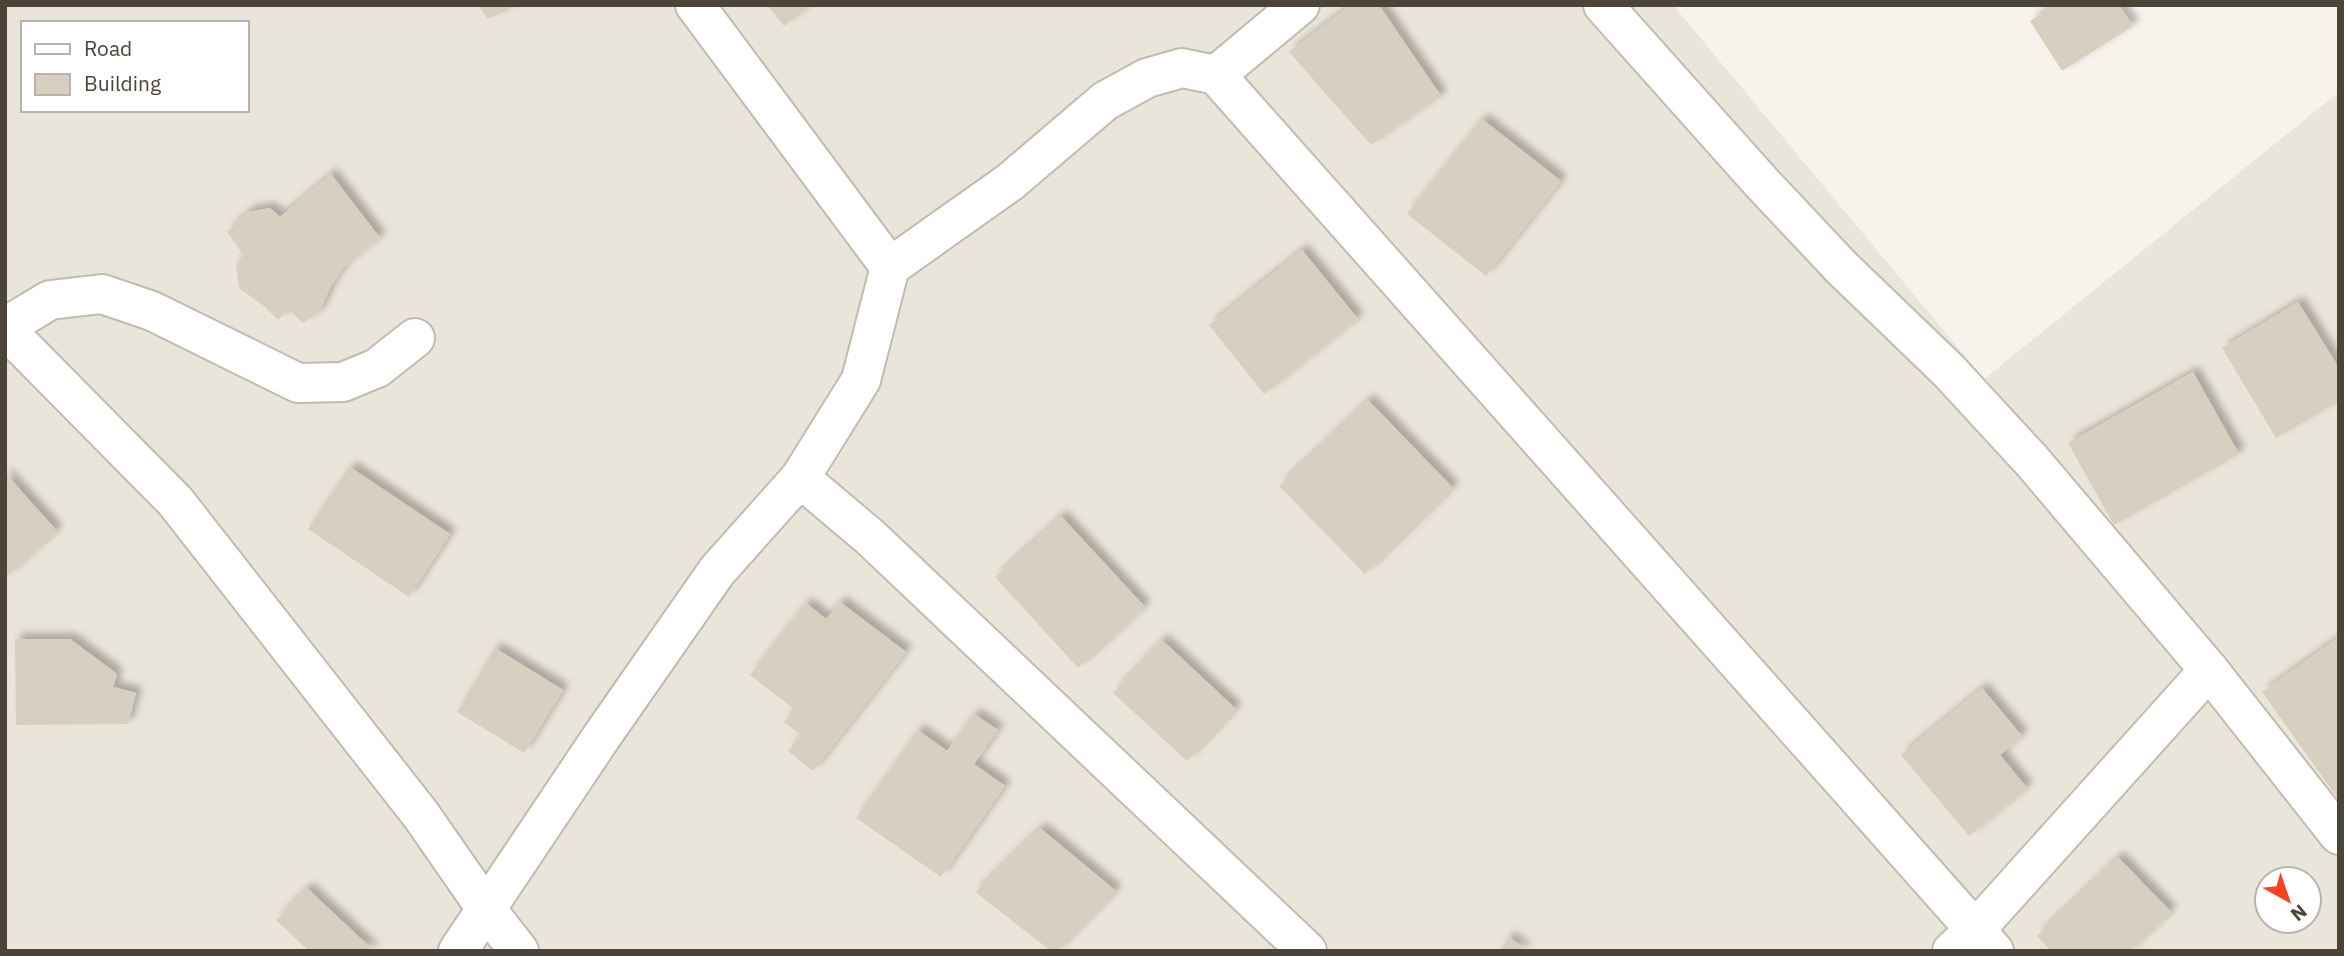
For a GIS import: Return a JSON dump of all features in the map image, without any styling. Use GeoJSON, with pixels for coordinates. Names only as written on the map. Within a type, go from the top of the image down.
{"type":"FeatureCollection","features":[{"type":"Feature","properties":{"kind":"street"},"geometry":{"type":"LineString","coordinates":[[695,5],[890,267]]}},
{"type":"Feature","properties":{"kind":"street"},"geometry":{"type":"LineString","coordinates":[[1216,75],[1300,5]]}},
{"type":"Feature","properties":{"kind":"street"},"geometry":{"type":"LineString","coordinates":[[1603,5],[1796,220],[1949,370],[2032,461],[2209,670],[2339,835]]}},
{"type":"Feature","properties":{"kind":"street"},"geometry":{"type":"LineString","coordinates":[[458,951],[717,571],[800,478],[861,380],[890,267],[1010,182],[1105,101],[1147,78],[1182,68],[1216,75],[1974,944],[2209,670]]}},
{"type":"Feature","properties":{"kind":"street"},"geometry":{"type":"LineString","coordinates":[[415,338],[377,368],[343,382],[298,383],[152,312],[102,294],[50,300],[5,328],[175,501],[422,815],[487,910],[519,951]]}},
{"type":"Feature","properties":{"kind":"street"},"geometry":{"type":"LineString","coordinates":[[800,478],[870,537],[1307,951]]}},
{"type":"Feature","properties":{"kind":"shaded area"},"geometry":{"type":"Polygon","coordinates":[[[5,5],[1673,5],[1984,379],[2339,92],[2339,951],[5,951],[5,5]]]}},
{"type":"Feature","properties":{"kind":"building"},"geometry":{"type":"Polygon","coordinates":[[[478,5],[505,5],[508,10],[488,19],[478,5]]]}},
{"type":"Feature","properties":{"kind":"building"},"geometry":{"type":"Polygon","coordinates":[[[767,5],[810,5],[784,26],[767,5]]]}},
{"type":"Feature","properties":{"kind":"building"},"geometry":{"type":"Polygon","coordinates":[[[1351,5],[1379,5],[1441,96],[1371,145],[1289,52],[1351,5]]]}},
{"type":"Feature","properties":{"kind":"building"},"geometry":{"type":"Polygon","coordinates":[[[2056,5],[2119,5],[2133,26],[2062,71],[2030,21],[2056,5]]]}},
{"type":"Feature","properties":{"kind":"building"},"geometry":{"type":"Polygon","coordinates":[[[1482,119],[1561,181],[1486,276],[1407,214],[1482,119]]]}},
{"type":"Feature","properties":{"kind":"building"},"geometry":{"type":"Polygon","coordinates":[[[331,174],[380,238],[344,267],[331,286],[319,312],[303,323],[288,309],[278,320],[239,288],[236,264],[244,256],[227,232],[248,212],[270,208],[280,217],[331,174]]]}},
{"type":"Feature","properties":{"kind":"building"},"geometry":{"type":"Polygon","coordinates":[[[1302,250],[1358,319],[1264,394],[1209,325],[1302,250]]]}},
{"type":"Feature","properties":{"kind":"building"},"geometry":{"type":"Polygon","coordinates":[[[2298,302],[2339,368],[2339,401],[2276,438],[2222,348],[2298,302]]]}},
{"type":"Feature","properties":{"kind":"building"},"geometry":{"type":"Polygon","coordinates":[[[2193,372],[2239,454],[2114,525],[2068,443],[2193,372]]]}},
{"type":"Feature","properties":{"kind":"building"},"geometry":{"type":"Polygon","coordinates":[[[1368,400],[1453,488],[1365,574],[1279,486],[1368,400]]]}},
{"type":"Feature","properties":{"kind":"building"},"geometry":{"type":"Polygon","coordinates":[[[350,467],[450,534],[409,597],[308,529],[350,467]]]}},
{"type":"Feature","properties":{"kind":"building"},"geometry":{"type":"Polygon","coordinates":[[[5,473],[57,531],[5,578],[5,473]]]}},
{"type":"Feature","properties":{"kind":"building"},"geometry":{"type":"Polygon","coordinates":[[[1061,516],[1145,607],[1078,668],[995,577],[1061,516]]]}},
{"type":"Feature","properties":{"kind":"building"},"geometry":{"type":"Polygon","coordinates":[[[840,602],[906,652],[813,771],[788,751],[801,735],[784,722],[794,709],[750,675],[806,603],[826,619],[840,602]]]}},
{"type":"Feature","properties":{"kind":"building"},"geometry":{"type":"Polygon","coordinates":[[[2339,637],[2339,800],[2262,692],[2339,637]]]}},
{"type":"Feature","properties":{"kind":"building"},"geometry":{"type":"Polygon","coordinates":[[[15,639],[70,639],[117,674],[113,687],[136,693],[128,724],[16,725],[15,639]]]}},
{"type":"Feature","properties":{"kind":"building"},"geometry":{"type":"Polygon","coordinates":[[[1162,640],[1236,709],[1187,761],[1113,693],[1162,640]]]}},
{"type":"Feature","properties":{"kind":"building"},"geometry":{"type":"Polygon","coordinates":[[[495,648],[563,690],[524,753],[457,712],[495,648]]]}},
{"type":"Feature","properties":{"kind":"building"},"geometry":{"type":"Polygon","coordinates":[[[1982,688],[2022,736],[2000,755],[2027,788],[1969,836],[1901,755],[1982,688]]]}},
{"type":"Feature","properties":{"kind":"building"},"geometry":{"type":"Polygon","coordinates":[[[974,714],[998,730],[974,764],[1005,786],[941,877],[856,818],[918,730],[947,751],[974,714]]]}},
{"type":"Feature","properties":{"kind":"building"},"geometry":{"type":"Polygon","coordinates":[[[1040,828],[1116,891],[1057,951],[1051,951],[975,892],[1040,828]]]}},
{"type":"Feature","properties":{"kind":"building"},"geometry":{"type":"Polygon","coordinates":[[[2118,857],[2171,912],[2130,951],[2051,951],[2037,936],[2118,857]]]}},
{"type":"Feature","properties":{"kind":"building"},"geometry":{"type":"Polygon","coordinates":[[[307,888],[374,951],[309,951],[276,920],[307,888]]]}},
{"type":"Feature","properties":{"kind":"building"},"geometry":{"type":"Polygon","coordinates":[[[1509,937],[1527,951],[1499,951],[1509,937]]]}}]}
